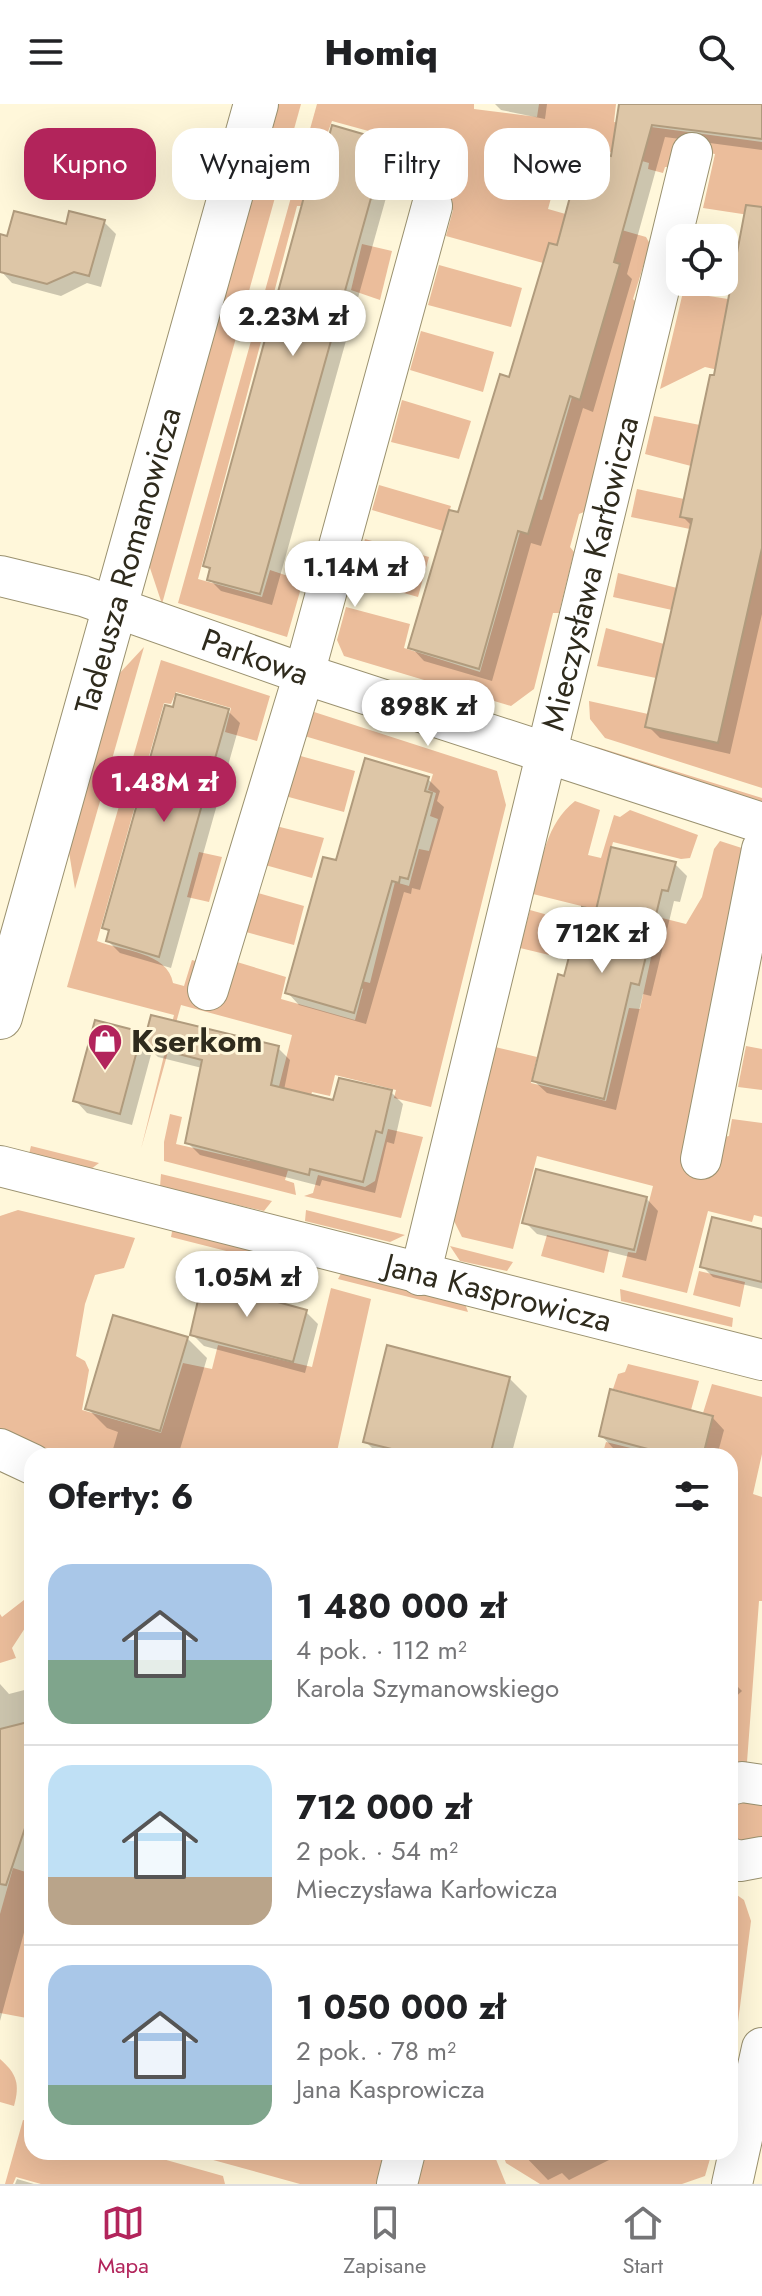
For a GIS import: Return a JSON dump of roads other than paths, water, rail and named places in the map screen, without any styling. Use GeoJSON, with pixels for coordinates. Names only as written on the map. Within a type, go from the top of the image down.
{"type":"FeatureCollection","features":[{"type":"Feature","properties":{"kind":"street","name":"Tadeusza Romanowicza"},"geometry":{"type":"LineString","coordinates":[[0,1017],[256,104]]}},
{"type":"Feature","properties":{"kind":"street","name":"Mieczysława Karłowicza"},"geometry":{"type":"LineString","coordinates":[[420,1275],[544,752],[692,153]]}},
{"type":"Feature","properties":{"kind":"street"},"geometry":{"type":"LineString","coordinates":[[208,990],[304,674],[432,206]]}},
{"type":"Feature","properties":{"kind":"street","name":"Parkowa"},"geometry":{"type":"LineString","coordinates":[[0,576],[83,596],[304,674],[762,823]]}},
{"type":"Feature","properties":{"kind":"street"},"geometry":{"type":"LineString","coordinates":[[701,1159],[762,849]]}},
{"type":"Feature","properties":{"kind":"street","name":"Jana Kasprowicza"},"geometry":{"type":"LineString","coordinates":[[0,1166],[762,1360]]}},
{"type":"Feature","properties":{"kind":"street"},"geometry":{"type":"LineString","coordinates":[[0,1449],[24,1460]]}},
{"type":"Feature","properties":{"kind":"street"},"geometry":{"type":"LineString","coordinates":[[738,1783],[762,1785]]}},
{"type":"Feature","properties":{"kind":"street"},"geometry":{"type":"LineString","coordinates":[[738,1860],[762,1857]]}},
{"type":"Feature","properties":{"kind":"street"},"geometry":{"type":"LineString","coordinates":[[738,2157],[762,2048]]}},
{"type":"Feature","properties":{"kind":"street"},"geometry":{"type":"LineString","coordinates":[[397,2184],[403,2160]]}},
{"type":"Feature","properties":{"kind":"street"},"geometry":{"type":"LineString","coordinates":[[732,2184],[737,2160]]}},
{"type":"Feature","properties":{"kind":"place","name":"Kserkom"},"geometry":{"type":"Point","coordinates":[105,1072]}}]}
